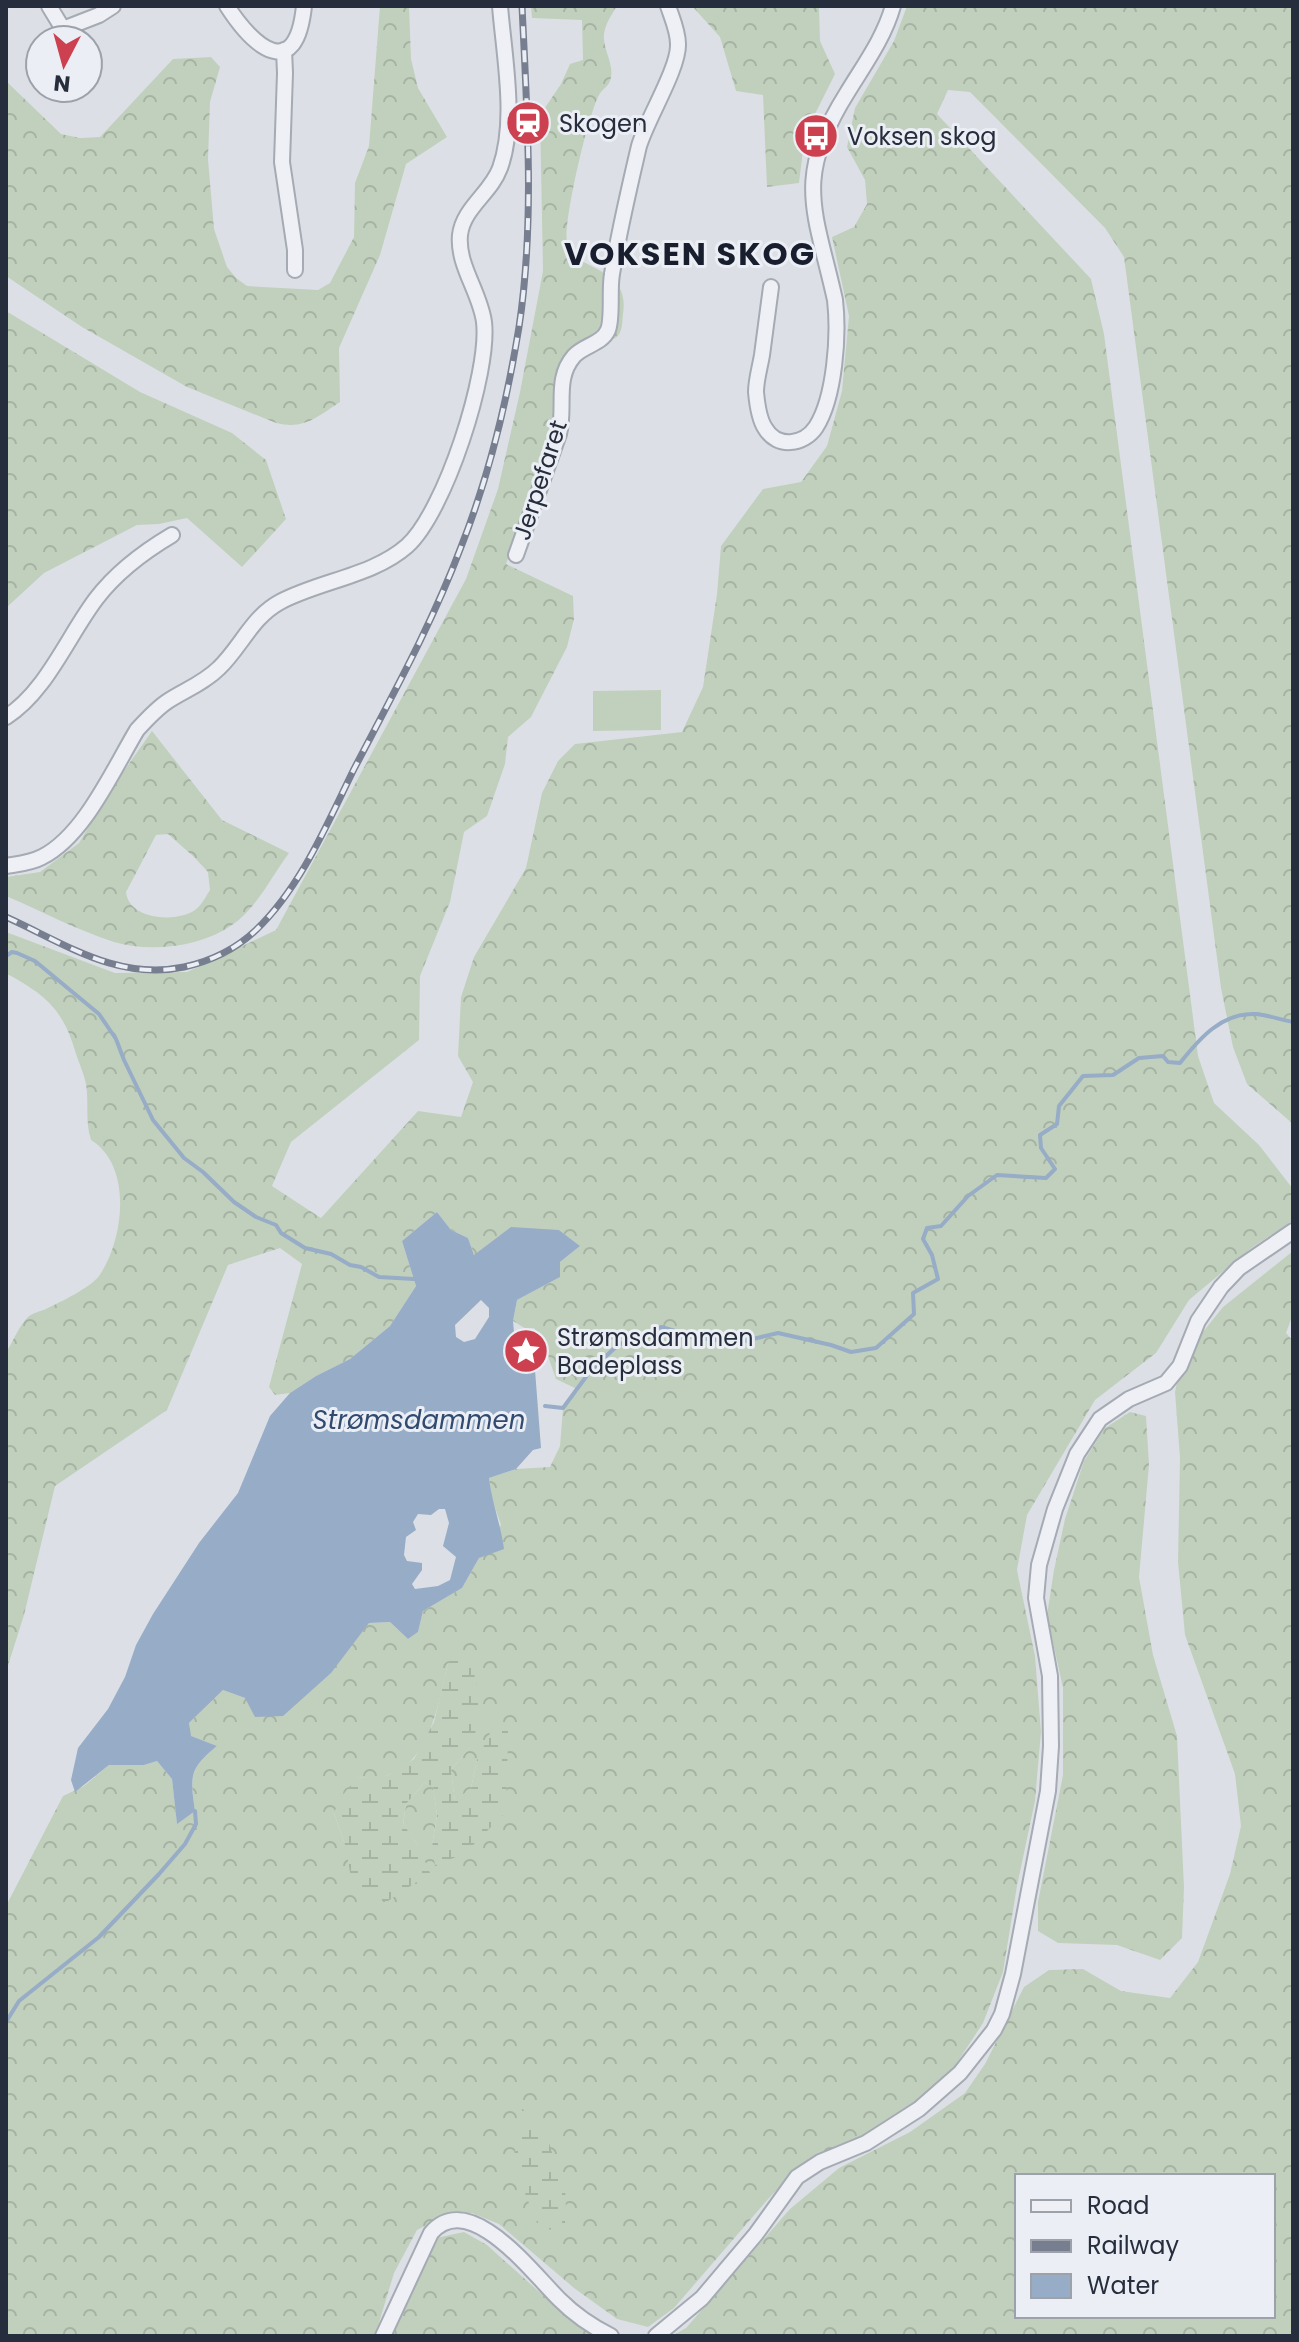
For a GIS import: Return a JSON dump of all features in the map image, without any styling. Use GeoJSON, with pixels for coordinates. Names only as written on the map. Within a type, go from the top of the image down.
{"type":"FeatureCollection","features":[{"type":"Feature","properties":{"kind":"street"},"geometry":{"type":"LineString","coordinates":[[49,6],[63,29],[113,6]]}},
{"type":"Feature","properties":{"kind":"street"},"geometry":{"type":"LineString","coordinates":[[227,6],[258,45],[268,50],[289,48],[299,35],[304,6]]}},
{"type":"Feature","properties":{"kind":"street"},"geometry":{"type":"LineString","coordinates":[[6,866],[42,857],[72,834],[137,730],[168,701],[217,670],[267,610],[294,595],[392,556],[405,548],[430,518],[448,480],[484,354],[484,319],[462,256],[460,233],[464,220],[498,173],[506,149],[508,113],[500,6]]}},
{"type":"Feature","properties":{"kind":"street","name":"Jerpefaret"},"geometry":{"type":"LineString","coordinates":[[516,555],[559,434],[561,386],[565,373],[574,356],[603,338],[608,329],[612,275],[639,146],[644,128],[674,64],[678,47],[668,6]]}},
{"type":"Feature","properties":{"kind":"street"},"geometry":{"type":"LineString","coordinates":[[771,287],[756,390],[763,425],[769,433],[777,439],[798,442],[809,436],[818,423],[835,361],[835,300],[815,217],[812,183],[820,142],[880,40],[893,6]]}},
{"type":"Feature","properties":{"kind":"street"},"geometry":{"type":"LineString","coordinates":[[284,50],[282,162],[295,270]]}},
{"type":"Feature","properties":{"kind":"street"},"geometry":{"type":"LineString","coordinates":[[6,717],[33,693],[98,596],[172,535]]}},
{"type":"Feature","properties":{"kind":"street"},"geometry":{"type":"LineString","coordinates":[[656,2336],[702,2298],[756,2234],[797,2177],[820,2162],[877,2136],[933,2099],[970,2063],[994,2030],[1002,2014],[1013,1974],[1048,1791],[1050,1676],[1036,1598],[1039,1565],[1055,1509],[1077,1454],[1100,1419],[1129,1399],[1166,1383],[1180,1366],[1198,1321],[1221,1287],[1239,1268],[1293,1231]]}},
{"type":"Feature","properties":{"kind":"street"},"geometry":{"type":"LineString","coordinates":[[383,2336],[431,2233],[439,2225],[466,2221],[485,2228],[530,2267],[572,2311],[611,2336]]}},
{"type":"Feature","properties":{"kind":"green space"},"geometry":{"type":"Polygon","coordinates":[[[380,6],[409,6],[411,59],[418,88],[447,137],[406,164],[380,255],[339,348],[340,402],[302,423],[276,423],[187,387],[82,327],[6,276],[6,81],[24,98],[24,104],[30,104],[61,134],[80,138],[100,137],[173,59],[211,57],[220,67],[210,102],[208,159],[214,229],[227,267],[247,286],[318,290],[330,283],[354,237],[355,183],[369,146],[380,6]]]}},
{"type":"Feature","properties":{"kind":"green space"},"geometry":{"type":"Polygon","coordinates":[[[531,6],[617,6],[604,35],[611,76],[594,106],[577,169],[567,243],[579,259],[610,277],[618,286],[623,298],[621,329],[614,339],[571,354],[556,430],[506,564],[573,596],[574,619],[567,647],[531,717],[508,737],[505,764],[487,816],[464,832],[450,902],[420,976],[419,1040],[291,1142],[272,1186],[321,1218],[418,1111],[461,1117],[473,1082],[458,1056],[461,997],[474,957],[526,868],[542,793],[558,761],[575,744],[682,732],[703,687],[721,546],[763,489],[801,482],[827,446],[842,391],[849,316],[832,237],[854,227],[867,204],[865,180],[847,147],[855,108],[894,41],[907,6],[1293,6],[1293,1124],[1247,1084],[1233,1047],[1221,988],[1124,257],[1105,228],[970,92],[948,90],[937,114],[1091,279],[1104,334],[1198,1056],[1214,1103],[1259,1145],[1293,1189],[1292,1221],[1250,1249],[1189,1300],[1156,1353],[1095,1400],[1027,1515],[1017,1570],[1035,1656],[1041,1732],[1035,1801],[1003,1972],[983,2023],[951,2072],[900,2119],[799,2167],[674,2308],[648,2327],[617,2319],[574,2288],[499,2224],[472,2213],[442,2217],[417,2230],[394,2273],[375,2336],[6,2336],[6,1903],[63,1796],[84,1786],[109,1765],[144,1765],[157,1761],[172,1779],[177,1823],[195,1811],[192,1782],[196,1768],[217,1746],[190,1736],[189,1723],[223,1690],[245,1698],[353,1642],[369,1623],[390,1622],[408,1639],[418,1632],[423,1611],[462,1588],[501,1525],[491,1496],[489,1478],[516,1469],[550,1467],[560,1446],[563,1408],[579,1390],[556,1379],[542,1339],[534,1328],[526,1329],[513,1321],[517,1300],[560,1277],[560,1262],[580,1246],[559,1230],[474,1255],[468,1238],[451,1230],[437,1212],[402,1241],[416,1286],[390,1326],[350,1359],[290,1393],[275,1395],[269,1387],[302,1264],[280,1248],[228,1265],[167,1410],[55,1486],[24,1615],[6,1672],[6,1353],[29,1316],[74,1294],[99,1276],[114,1243],[120,1204],[119,1185],[113,1167],[104,1152],[91,1140],[86,1084],[66,1027],[44,998],[6,975],[6,932],[115,973],[187,972],[276,930],[466,579],[498,489],[543,271],[540,115],[570,64],[583,60],[582,20],[532,18],[531,6]],[[448,1663],[424,1744],[403,1768],[388,1775],[357,1778],[334,1813],[345,1845],[418,1845],[403,1825],[406,1804],[425,1782],[433,1786],[437,1815],[432,1846],[464,1854],[477,1760],[471,1788],[455,1802],[451,1770],[470,1747],[448,1663]]]}},
{"type":"Feature","properties":{"kind":"green space"},"geometry":{"type":"Polygon","coordinates":[[[692,6],[819,6],[820,41],[835,74],[805,134],[799,183],[767,187],[763,95],[736,91],[720,37],[692,6]]]}},
{"type":"Feature","properties":{"kind":"green space"},"geometry":{"type":"Polygon","coordinates":[[[6,311],[140,392],[232,433],[266,460],[286,519],[242,567],[187,518],[137,525],[44,573],[6,608],[6,311]]]}},
{"type":"Feature","properties":{"kind":"green space"},"geometry":{"type":"Polygon","coordinates":[[[661,690],[661,730],[593,731],[593,691],[661,690]]]}},
{"type":"Feature","properties":{"kind":"green space"},"geometry":{"type":"Polygon","coordinates":[[[152,731],[222,820],[289,853],[241,918],[206,938],[175,946],[143,947],[114,942],[6,896],[6,877],[40,872],[79,843],[152,731]],[[168,834],[156,835],[126,892],[129,901],[135,908],[154,916],[177,917],[195,910],[210,890],[208,872],[168,834]]]}},
{"type":"Feature","properties":{"kind":"green space"},"geometry":{"type":"Polygon","coordinates":[[[1293,1251],[1293,1314],[1286,1333],[1293,1341],[1293,2336],[672,2336],[686,2328],[790,2209],[839,2168],[910,2132],[965,2093],[985,2064],[1024,1987],[1049,1970],[1083,1969],[1121,1991],[1170,1998],[1198,1962],[1230,1874],[1241,1826],[1235,1774],[1185,1635],[1178,1562],[1180,1458],[1175,1392],[1182,1358],[1223,1307],[1293,1251]]]}},
{"type":"Feature","properties":{"kind":"green space"},"geometry":{"type":"Polygon","coordinates":[[[1130,1412],[1146,1416],[1149,1465],[1139,1577],[1153,1655],[1177,1736],[1184,1887],[1182,1938],[1160,1960],[1117,1945],[1058,1943],[1038,1931],[1038,1902],[1063,1775],[1063,1688],[1047,1615],[1054,1570],[1065,1519],[1084,1461],[1105,1428],[1130,1412]]]}},
{"type":"Feature","properties":{"kind":"green space"},"geometry":{"type":"Polygon","coordinates":[[[458,1655],[473,1669],[483,1711],[470,1747],[451,1770],[455,1801],[471,1788],[477,1760],[494,1725],[508,1726],[503,1815],[464,1854],[435,1865],[432,1846],[437,1815],[433,1787],[425,1782],[406,1804],[403,1824],[418,1845],[430,1873],[388,1901],[373,1901],[353,1888],[345,1845],[334,1813],[341,1797],[357,1778],[389,1775],[414,1759],[434,1722],[448,1663],[458,1655]]]}},
{"type":"Feature","properties":{"kind":"green space"},"geometry":{"type":"Polygon","coordinates":[[[522,2108],[549,2143],[566,2196],[565,2225],[553,2231],[537,2223],[513,2163],[522,2108]]]}},
{"type":"Feature","properties":{"kind":"green space"},"geometry":{"type":"Polygon","coordinates":[[[464,2232],[487,2245],[580,2327],[599,2336],[390,2336],[436,2238],[464,2232]]]}},
{"type":"Feature","properties":{"kind":"water","name":"Strømsdammen"},"geometry":{"type":"Polygon","coordinates":[[[437,1212],[451,1230],[468,1238],[474,1255],[511,1227],[559,1230],[580,1246],[560,1262],[560,1277],[517,1300],[513,1321],[516,1356],[526,1363],[534,1357],[541,1448],[533,1450],[516,1469],[489,1478],[504,1549],[479,1558],[462,1588],[423,1611],[418,1632],[408,1639],[390,1622],[369,1623],[331,1673],[283,1716],[255,1717],[245,1698],[223,1690],[189,1723],[191,1736],[217,1746],[196,1767],[192,1781],[195,1811],[177,1824],[172,1779],[157,1761],[144,1765],[109,1765],[75,1792],[71,1780],[78,1748],[108,1709],[153,1614],[199,1543],[238,1493],[270,1416],[290,1393],[350,1359],[390,1326],[416,1286],[402,1241],[437,1212]],[[481,1300],[455,1325],[456,1337],[464,1342],[475,1339],[489,1317],[489,1308],[481,1300]],[[445,1509],[431,1515],[418,1514],[413,1522],[416,1530],[406,1537],[404,1555],[407,1561],[422,1563],[422,1570],[412,1584],[415,1589],[438,1586],[450,1580],[456,1557],[443,1546],[449,1523],[445,1509]]]}},
{"type":"Feature","properties":{"kind":"waterway"},"geometry":{"type":"LineString","coordinates":[[6,956],[12,952],[35,961],[99,1014],[116,1039],[153,1120],[184,1158],[234,1202],[256,1217],[276,1225],[281,1233],[305,1248],[331,1254],[379,1277],[414,1279]]}},
{"type":"Feature","properties":{"kind":"waterway"},"geometry":{"type":"LineString","coordinates":[[545,1406],[563,1408],[591,1370],[618,1345],[661,1327],[700,1338],[736,1343],[778,1333],[851,1352],[876,1348],[914,1314],[913,1293],[938,1279],[932,1255],[923,1239],[927,1228],[941,1226],[968,1196],[997,1175],[1046,1178],[1055,1169],[1041,1148],[1040,1135],[1057,1124],[1059,1106],[1083,1076],[1113,1075],[1139,1058],[1163,1056],[1168,1062],[1180,1063],[1203,1036],[1232,1017],[1256,1014],[1293,1022]]}},
{"type":"Feature","properties":{"kind":"waterway"},"geometry":{"type":"LineString","coordinates":[[6,2022],[19,2001],[99,1937],[159,1874],[185,1844],[196,1824],[195,1811]]}},
{"type":"Feature","properties":{"kind":"railway"},"geometry":{"type":"LineString","coordinates":[[6,917],[70,948],[114,964],[159,970],[184,967],[223,953],[256,930],[272,913],[312,854],[411,660],[450,576],[496,438],[519,327],[527,247],[528,167],[522,6]]}},
{"type":"Feature","properties":{"kind":"place","name":"Skogen"},"geometry":{"type":"Point","coordinates":[528,123]}},
{"type":"Feature","properties":{"kind":"place","name":"Voksen skog"},"geometry":{"type":"Point","coordinates":[816,136]}},
{"type":"Feature","properties":{"kind":"place","name":"Strømsdammen Badeplass"},"geometry":{"type":"Point","coordinates":[526,1351]}},
{"type":"Feature","properties":{"kind":"district","name":"VOKSEN SKOG"},"geometry":{"type":"Point","coordinates":[690,253]}}]}
